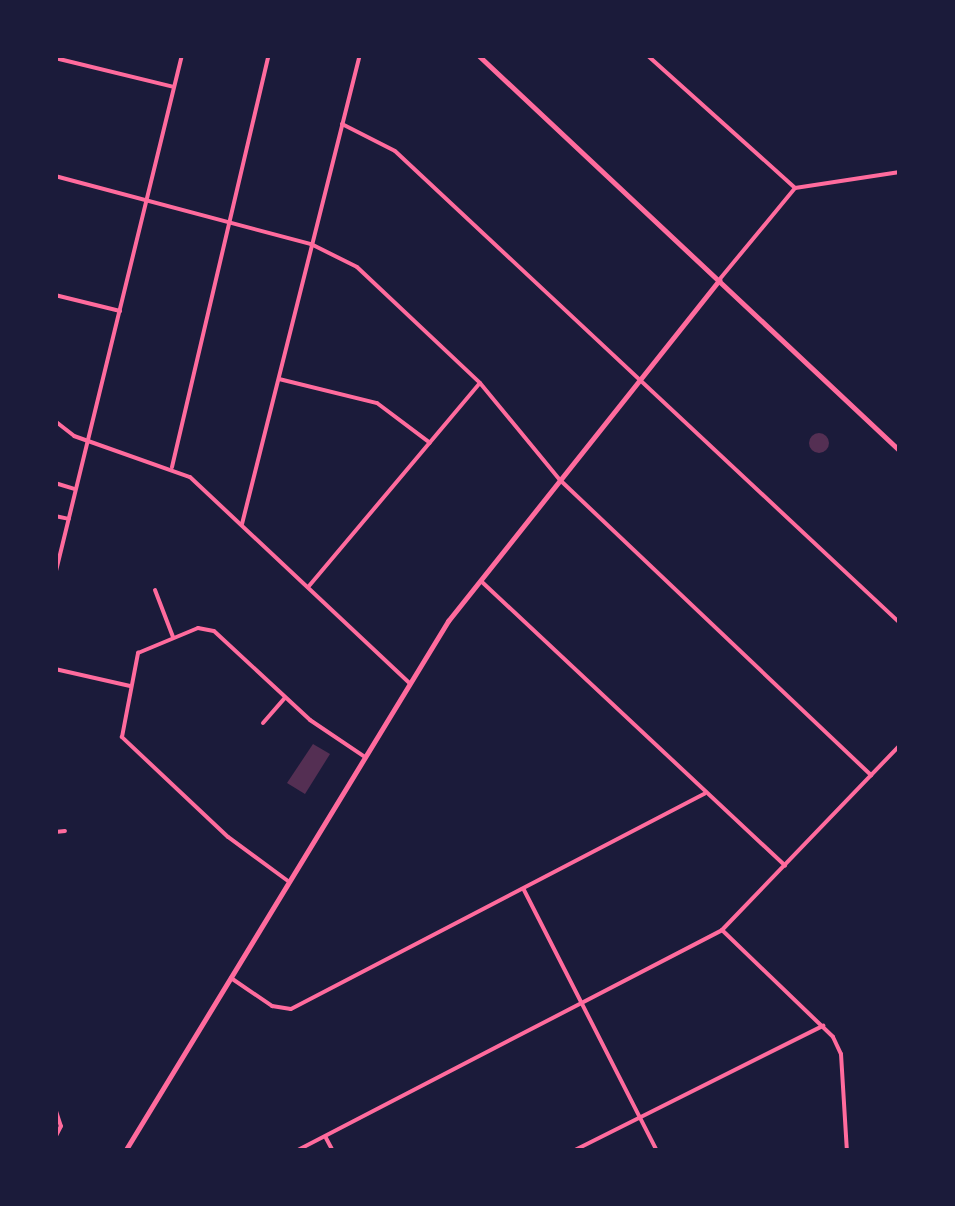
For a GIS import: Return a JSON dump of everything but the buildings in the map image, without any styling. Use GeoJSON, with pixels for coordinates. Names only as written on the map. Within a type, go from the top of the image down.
{"type":"FeatureCollection","features":[{"type":"Feature","properties":{"kind":"street"},"geometry":{"type":"LineString","coordinates":[[55,575],[182,55]]}},
{"type":"Feature","properties":{"kind":"street"},"geometry":{"type":"LineString","coordinates":[[172,467],[269,55]]}},
{"type":"Feature","properties":{"kind":"street"},"geometry":{"type":"LineString","coordinates":[[242,524],[360,55]]}},
{"type":"Feature","properties":{"kind":"street"},"geometry":{"type":"LineString","coordinates":[[478,55],[900,451]]}},
{"type":"Feature","properties":{"kind":"street"},"geometry":{"type":"LineString","coordinates":[[647,55],[795,188]]}},
{"type":"Feature","properties":{"kind":"street"},"geometry":{"type":"LineString","coordinates":[[655,62],[661,55]]}},
{"type":"Feature","properties":{"kind":"street"},"geometry":{"type":"LineString","coordinates":[[55,58],[174,88]]}},
{"type":"Feature","properties":{"kind":"street"},"geometry":{"type":"LineString","coordinates":[[342,124],[395,151],[900,623]]}},
{"type":"Feature","properties":{"kind":"street"},"geometry":{"type":"LineString","coordinates":[[125,1151],[409,683],[481,581],[560,480],[795,188],[900,172]]}},
{"type":"Feature","properties":{"kind":"street"},"geometry":{"type":"LineString","coordinates":[[55,176],[148,197],[311,244],[357,267],[480,383],[560,480],[871,775]]}},
{"type":"Feature","properties":{"kind":"street"},"geometry":{"type":"LineString","coordinates":[[55,296],[120,312]]}},
{"type":"Feature","properties":{"kind":"street"},"geometry":{"type":"LineString","coordinates":[[279,380],[377,403],[430,443]]}},
{"type":"Feature","properties":{"kind":"street"},"geometry":{"type":"LineString","coordinates":[[309,586],[480,383]]}},
{"type":"Feature","properties":{"kind":"street"},"geometry":{"type":"LineString","coordinates":[[55,421],[88,440],[172,467],[242,524],[409,683]]}},
{"type":"Feature","properties":{"kind":"street"},"geometry":{"type":"LineString","coordinates":[[55,483],[76,489]]}},
{"type":"Feature","properties":{"kind":"street"},"geometry":{"type":"LineString","coordinates":[[55,516],[69,519]]}},
{"type":"Feature","properties":{"kind":"street"},"geometry":{"type":"LineString","coordinates":[[481,581],[785,866]]}},
{"type":"Feature","properties":{"kind":"street"},"geometry":{"type":"LineString","coordinates":[[155,590],[173,637]]}},
{"type":"Feature","properties":{"kind":"street"},"geometry":{"type":"LineString","coordinates":[[290,882],[228,837],[125,741],[120,728],[141,650],[198,628],[214,632],[286,698],[365,757]]}},
{"type":"Feature","properties":{"kind":"street"},"geometry":{"type":"LineString","coordinates":[[55,669],[130,686]]}},
{"type":"Feature","properties":{"kind":"street"},"geometry":{"type":"LineString","coordinates":[[263,724],[286,698]]}},
{"type":"Feature","properties":{"kind":"street"},"geometry":{"type":"LineString","coordinates":[[296,1151],[722,930],[900,745]]}},
{"type":"Feature","properties":{"kind":"street"},"geometry":{"type":"LineString","coordinates":[[231,978],[272,1006],[291,1008],[704,794]]}},
{"type":"Feature","properties":{"kind":"street"},"geometry":{"type":"LineString","coordinates":[[55,832],[64,831]]}},
{"type":"Feature","properties":{"kind":"street"},"geometry":{"type":"LineString","coordinates":[[524,890],[657,1151]]}},
{"type":"Feature","properties":{"kind":"street"},"geometry":{"type":"LineString","coordinates":[[722,930],[823,1026],[841,1054],[847,1151]]}},
{"type":"Feature","properties":{"kind":"street"},"geometry":{"type":"LineString","coordinates":[[192,1025],[200,1030]]}},
{"type":"Feature","properties":{"kind":"street"},"geometry":{"type":"LineString","coordinates":[[573,1151],[823,1026]]}},
{"type":"Feature","properties":{"kind":"street"},"geometry":{"type":"LineString","coordinates":[[55,1108],[61,1126],[55,1138]]}},
{"type":"Feature","properties":{"kind":"street"},"geometry":{"type":"LineString","coordinates":[[325,1136],[333,1151]]}}]}
